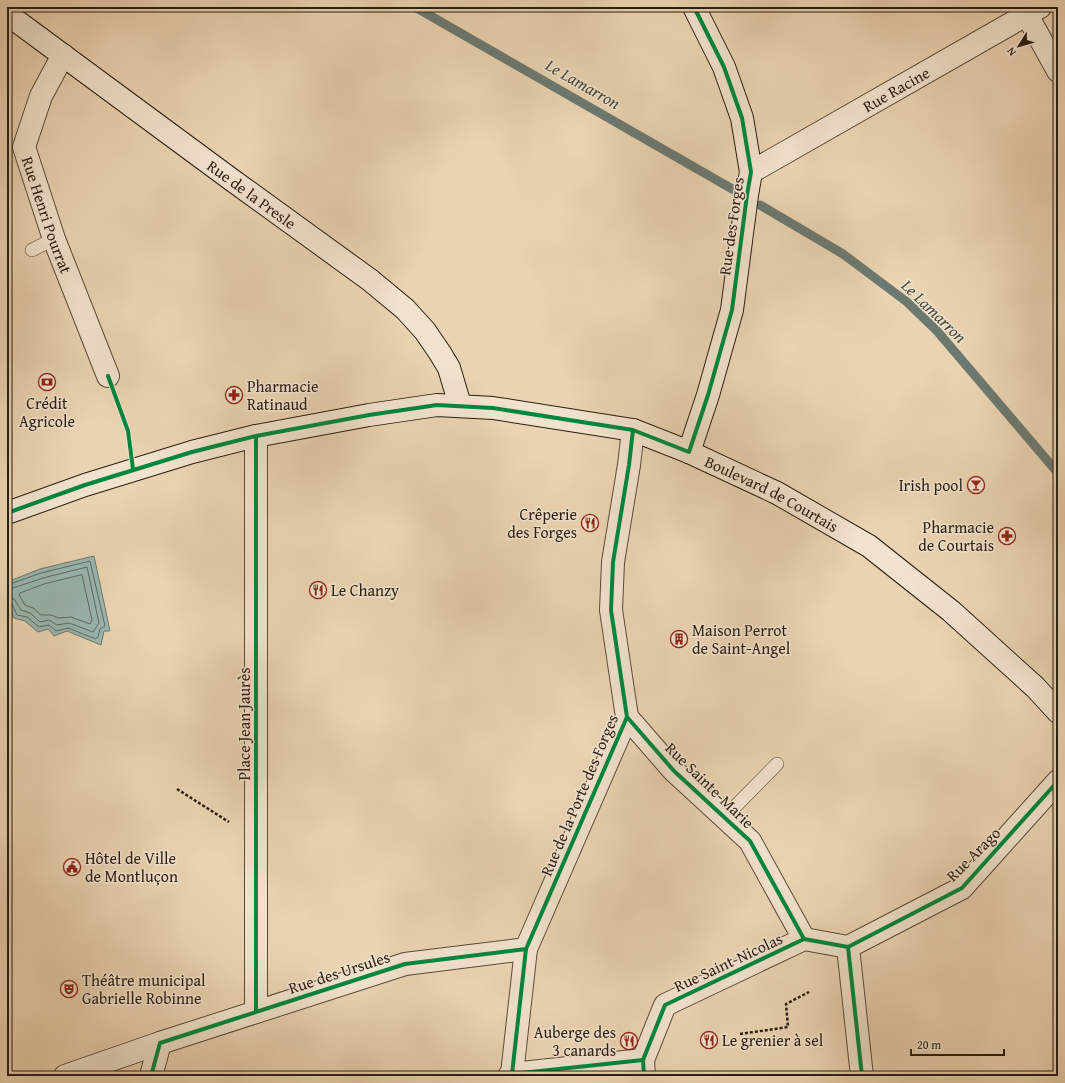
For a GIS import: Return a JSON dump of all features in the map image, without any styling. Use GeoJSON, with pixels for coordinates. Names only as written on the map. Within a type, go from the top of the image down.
{"type":"FeatureCollection","features":[{"type":"Feature","properties":{"kind":"street","name":"Rue des Forges"},"geometry":{"type":"LineString","coordinates":[[689,452],[708,394],[732,310],[751,172],[742,118],[724,67],[694,7]]}},
{"type":"Feature","properties":{"kind":"street","name":"Rue Racine"},"geometry":{"type":"LineString","coordinates":[[751,172],[1034,11]]}},
{"type":"Feature","properties":{"kind":"street"},"geometry":{"type":"LineString","coordinates":[[1034,11],[1058,71]]}},
{"type":"Feature","properties":{"kind":"street","name":"Rue de la Presle"},"geometry":{"type":"LineString","coordinates":[[7,14],[370,280],[405,309],[425,331],[449,368],[460,405]]}},
{"type":"Feature","properties":{"kind":"street","name":"Rue Henri Pourrat"},"geometry":{"type":"LineString","coordinates":[[63,56],[41,96],[24,147],[54,239],[108,376]]}},
{"type":"Feature","properties":{"kind":"street","name":"Boulevard de Courtais"},"geometry":{"type":"LineString","coordinates":[[7,513],[133,469],[192,452],[256,436],[369,415],[437,405],[460,405],[493,408],[633,430],[689,452],[777,493],[869,546],[951,611],[1035,687],[1058,712]]}},
{"type":"Feature","properties":{"kind":"street","name":"Rue de la Porte des Forges"},"geometry":{"type":"LineString","coordinates":[[510,1075],[526,949],[627,717],[611,610],[613,562],[629,465],[633,430]]}},
{"type":"Feature","properties":{"kind":"street","name":"Place Jean Jaurès"},"geometry":{"type":"LineString","coordinates":[[256,436],[256,1012]]}},
{"type":"Feature","properties":{"kind":"street","name":"Rue Sainte-Marie"},"geometry":{"type":"LineString","coordinates":[[627,717],[674,771],[750,841],[804,939]]}},
{"type":"Feature","properties":{"kind":"street","name":"Rue Arago"},"geometry":{"type":"LineString","coordinates":[[848,947],[962,888],[1058,781]]}},
{"type":"Feature","properties":{"kind":"street","name":"Rue Saint-Nicolas"},"geometry":{"type":"LineString","coordinates":[[643,1068],[664,1005],[804,939],[848,947]]}},
{"type":"Feature","properties":{"kind":"street"},"geometry":{"type":"LineString","coordinates":[[848,947],[862,1076]]}},
{"type":"Feature","properties":{"kind":"street","name":"Rue des Ursules"},"geometry":{"type":"LineString","coordinates":[[65,1076],[160,1043],[405,964],[526,949]]}},
{"type":"Feature","properties":{"kind":"street"},"geometry":{"type":"LineString","coordinates":[[151,1076],[160,1043]]}},
{"type":"Feature","properties":{"kind":"street"},"geometry":{"type":"LineString","coordinates":[[510,1075],[643,1068]]}},
{"type":"Feature","properties":{"kind":"lane"},"geometry":{"type":"LineString","coordinates":[[32,250],[54,239]]}},
{"type":"Feature","properties":{"kind":"lane"},"geometry":{"type":"LineString","coordinates":[[725,817],[777,764]]}},
{"type":"Feature","properties":{"kind":"path"},"geometry":{"type":"LineString","coordinates":[[108,376],[128,431],[133,469]]}},
{"type":"Feature","properties":{"kind":"path"},"geometry":{"type":"LineString","coordinates":[[177,789],[256,839]]}},
{"type":"Feature","properties":{"kind":"path"},"geometry":{"type":"LineString","coordinates":[[740,1034],[788,1027],[786,1004],[809,992]]}},
{"type":"Feature","properties":{"kind":"water"},"geometry":{"type":"Polygon","coordinates":[[[94,556],[110,631],[104,631],[101,645],[67,631],[54,636],[48,629],[38,632],[25,621],[14,618],[7,603],[7,582],[40,569],[94,556]]]}},
{"type":"Feature","properties":{"kind":"waterway","name":"Le Lamarron"},"geometry":{"type":"LineString","coordinates":[[415,7],[734,190]]}},
{"type":"Feature","properties":{"kind":"waterway","name":"Le Lamarron"},"geometry":{"type":"LineString","coordinates":[[760,205],[843,254],[907,302],[937,331],[1058,473]]}},
{"type":"Feature","properties":{"kind":"cycle path"},"geometry":{"type":"LineString","coordinates":[[7,513],[85,485],[192,452],[256,436],[369,415],[437,405],[493,408],[633,430],[689,452],[708,395],[732,310],[751,172],[742,118],[724,67],[694,7]]}},
{"type":"Feature","properties":{"kind":"cycle path"},"geometry":{"type":"LineString","coordinates":[[108,376],[128,431],[133,469]]}},
{"type":"Feature","properties":{"kind":"cycle path"},"geometry":{"type":"LineString","coordinates":[[512,1074],[526,949],[627,717],[611,610],[613,562],[629,465],[633,430]]}},
{"type":"Feature","properties":{"kind":"cycle path"},"geometry":{"type":"LineString","coordinates":[[256,436],[256,1012]]}},
{"type":"Feature","properties":{"kind":"cycle path"},"geometry":{"type":"LineString","coordinates":[[627,717],[674,771],[750,841],[804,939]]}},
{"type":"Feature","properties":{"kind":"cycle path"},"geometry":{"type":"LineString","coordinates":[[848,947],[962,888],[1058,781]]}},
{"type":"Feature","properties":{"kind":"cycle path"},"geometry":{"type":"LineString","coordinates":[[644,1076],[643,1060],[665,1005],[804,939],[848,947]]}},
{"type":"Feature","properties":{"kind":"cycle path"},"geometry":{"type":"LineString","coordinates":[[848,947],[862,1076]]}},
{"type":"Feature","properties":{"kind":"cycle path"},"geometry":{"type":"LineString","coordinates":[[151,1076],[160,1043],[405,964],[526,949]]}},
{"type":"Feature","properties":{"kind":"cycle path"},"geometry":{"type":"LineString","coordinates":[[509,1076],[512,1074],[643,1060]]}},
{"type":"Feature","properties":{"kind":"place","name":"Crédit Agricole"},"geometry":{"type":"Point","coordinates":[47,382]}},
{"type":"Feature","properties":{"kind":"place","name":"Pharmacie Ratinaud"},"geometry":{"type":"Point","coordinates":[234,395]}},
{"type":"Feature","properties":{"kind":"place","name":"Irish pool"},"geometry":{"type":"Point","coordinates":[976,485]}},
{"type":"Feature","properties":{"kind":"place","name":"Crêperie des Forges"},"geometry":{"type":"Point","coordinates":[590,523]}},
{"type":"Feature","properties":{"kind":"place","name":"Pharmacie de Courtais"},"geometry":{"type":"Point","coordinates":[1007,536]}},
{"type":"Feature","properties":{"kind":"place","name":"Le Chanzy"},"geometry":{"type":"Point","coordinates":[318,590]}},
{"type":"Feature","properties":{"kind":"place","name":"Maison Perrot de Saint-Angel"},"geometry":{"type":"Point","coordinates":[679,639]}},
{"type":"Feature","properties":{"kind":"place","name":"Hôtel de Ville de Montluçon"},"geometry":{"type":"Point","coordinates":[72,867]}},
{"type":"Feature","properties":{"kind":"place","name":"Théâtre municipal Gabrielle Robinne"},"geometry":{"type":"Point","coordinates":[69,989]}},
{"type":"Feature","properties":{"kind":"place","name":"Le grenier à sel"},"geometry":{"type":"Point","coordinates":[709,1040]}},
{"type":"Feature","properties":{"kind":"place","name":"Auberge des 3 canards"},"geometry":{"type":"Point","coordinates":[629,1041]}}]}
